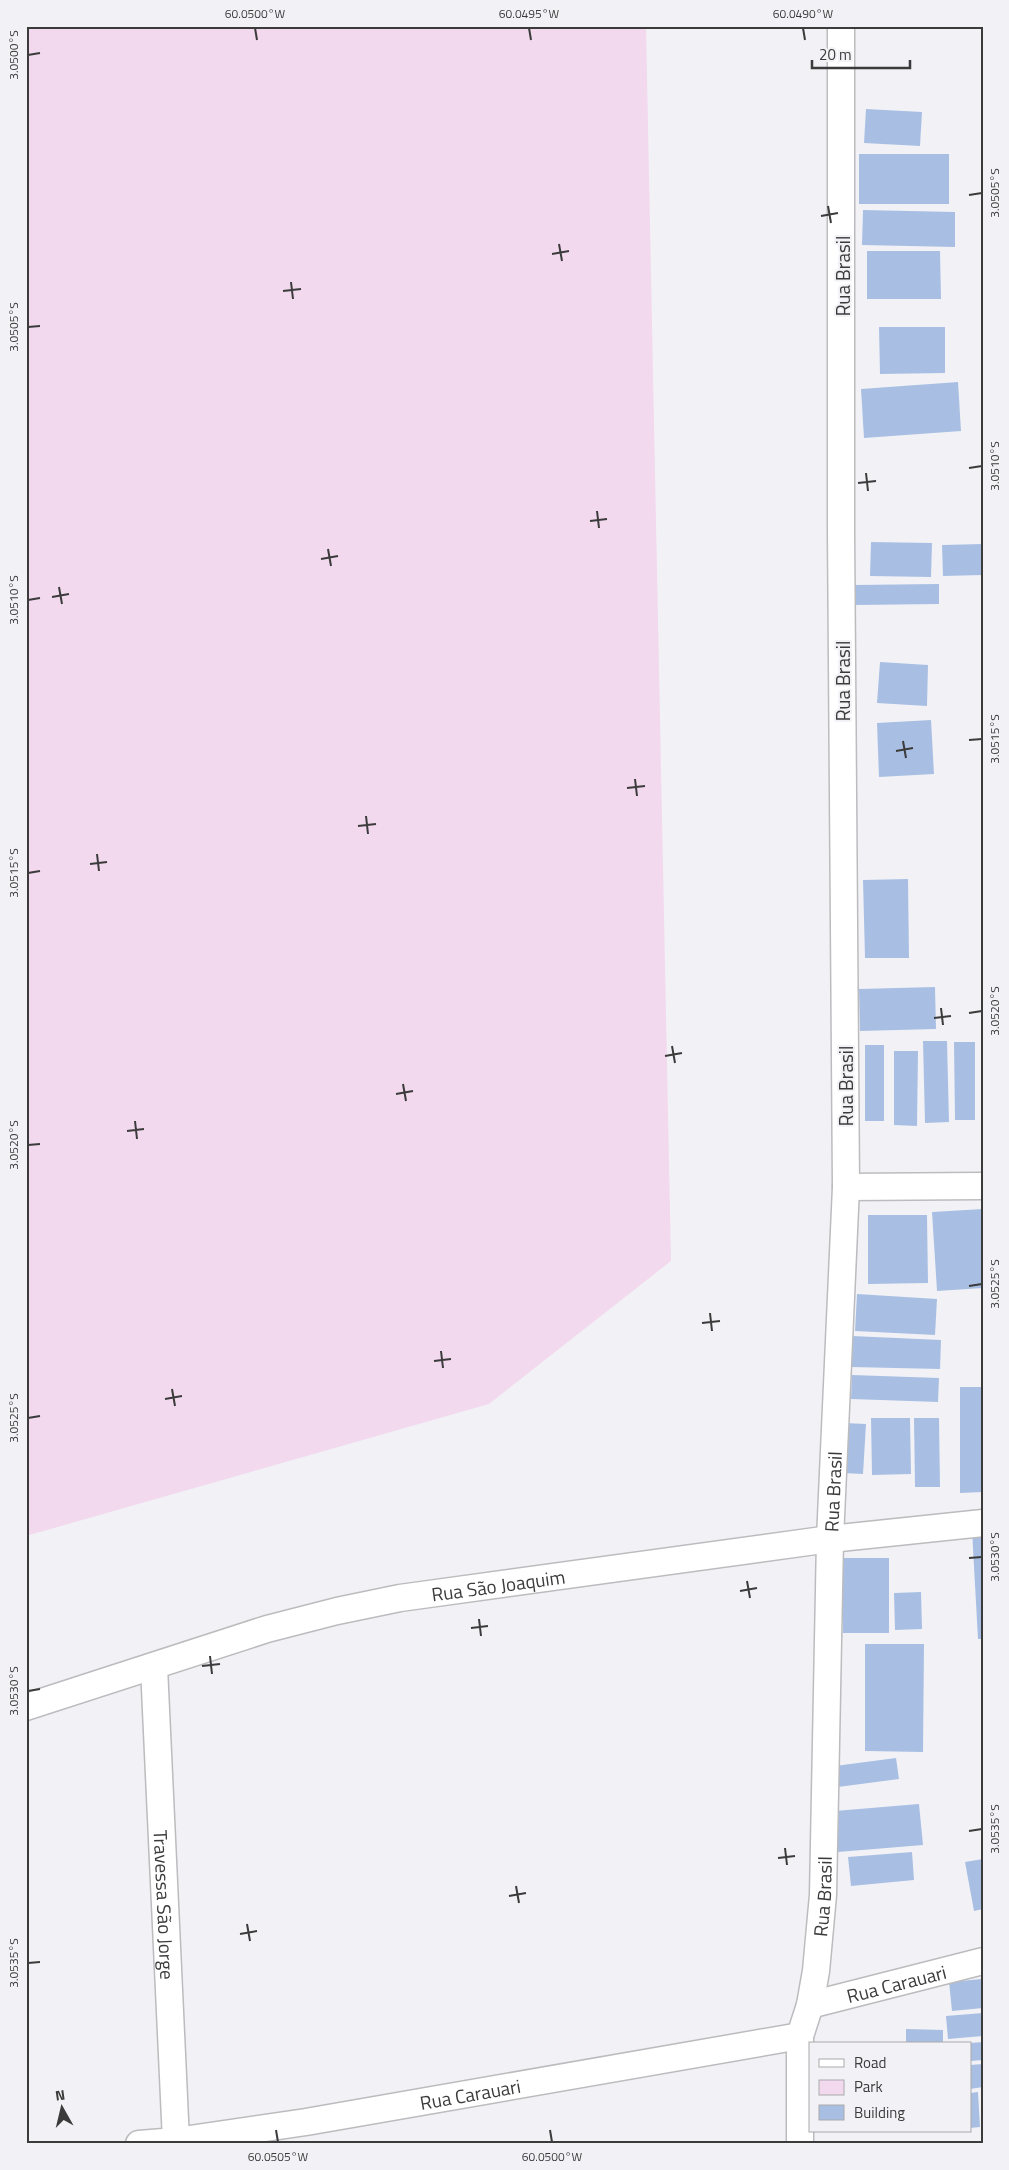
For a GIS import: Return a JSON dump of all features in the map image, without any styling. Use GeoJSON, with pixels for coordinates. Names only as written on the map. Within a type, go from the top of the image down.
{"type":"FeatureCollection","features":[{"type":"Feature","properties":{"kind":"street","name":"Rua Brasil"},"geometry":{"type":"LineString","coordinates":[[800,2144],[800,2036],[810,2005],[817,1962],[823,1895],[830,1539],[846,1187],[841,531],[841,26]]}},
{"type":"Feature","properties":{"kind":"street"},"geometry":{"type":"LineString","coordinates":[[846,1187],[983,1186]]}},
{"type":"Feature","properties":{"kind":"street","name":"Rua São Joaquim"},"geometry":{"type":"LineString","coordinates":[[26,1707],[267,1629],[337,1611],[400,1598],[830,1539],[983,1522]]}},
{"type":"Feature","properties":{"kind":"street","name":"Travessa São Jorge"},"geometry":{"type":"LineString","coordinates":[[154,1667],[176,2140]]}},
{"type":"Feature","properties":{"kind":"street","name":"Rua Carauari"},"geometry":{"type":"LineString","coordinates":[[810,2005],[983,1961]]}},
{"type":"Feature","properties":{"kind":"street","name":"Rua Carauari"},"geometry":{"type":"LineString","coordinates":[[139,2144],[176,2140],[306,2133],[800,2036]]}},
{"type":"Feature","properties":{"kind":"green space"},"geometry":{"type":"Polygon","coordinates":[[[26,26],[646,26],[671,1261],[489,1404],[26,1536],[26,26]]]}},
{"type":"Feature","properties":{"kind":"building"},"geometry":{"type":"Polygon","coordinates":[[[866,109],[922,112],[920,146],[864,143],[866,109]]]}},
{"type":"Feature","properties":{"kind":"building"},"geometry":{"type":"Polygon","coordinates":[[[859,154],[949,154],[949,204],[859,204],[859,154]]]}},
{"type":"Feature","properties":{"kind":"building"},"geometry":{"type":"Polygon","coordinates":[[[863,210],[955,212],[955,247],[862,245],[863,210]]]}},
{"type":"Feature","properties":{"kind":"building"},"geometry":{"type":"Polygon","coordinates":[[[867,251],[940,251],[941,299],[867,299],[867,251]]]}},
{"type":"Feature","properties":{"kind":"building"},"geometry":{"type":"Polygon","coordinates":[[[879,327],[945,327],[945,373],[880,374],[879,327]]]}},
{"type":"Feature","properties":{"kind":"building"},"geometry":{"type":"Polygon","coordinates":[[[958,382],[961,431],[864,438],[861,389],[958,382]]]}},
{"type":"Feature","properties":{"kind":"building"},"geometry":{"type":"Polygon","coordinates":[[[871,542],[932,543],[931,577],[870,576],[871,542]]]}},
{"type":"Feature","properties":{"kind":"building"},"geometry":{"type":"Polygon","coordinates":[[[983,544],[983,575],[943,576],[942,545],[983,544]]]}},
{"type":"Feature","properties":{"kind":"building"},"geometry":{"type":"Polygon","coordinates":[[[939,584],[939,604],[855,605],[854,585],[939,584]]]}},
{"type":"Feature","properties":{"kind":"building"},"geometry":{"type":"Polygon","coordinates":[[[880,662],[928,665],[927,706],[877,703],[880,662]]]}},
{"type":"Feature","properties":{"kind":"building"},"geometry":{"type":"Polygon","coordinates":[[[931,720],[934,774],[879,777],[877,723],[931,720]]]}},
{"type":"Feature","properties":{"kind":"building"},"geometry":{"type":"Polygon","coordinates":[[[908,879],[909,958],[865,958],[863,880],[908,879]]]}},
{"type":"Feature","properties":{"kind":"building"},"geometry":{"type":"Polygon","coordinates":[[[935,987],[936,1029],[860,1031],[859,989],[935,987]]]}},
{"type":"Feature","properties":{"kind":"building"},"geometry":{"type":"Polygon","coordinates":[[[923,1041],[947,1041],[949,1122],[925,1123],[923,1041]]]}},
{"type":"Feature","properties":{"kind":"building"},"geometry":{"type":"Polygon","coordinates":[[[954,1042],[975,1042],[975,1120],[955,1120],[954,1042]]]}},
{"type":"Feature","properties":{"kind":"building"},"geometry":{"type":"Polygon","coordinates":[[[865,1045],[884,1045],[884,1121],[865,1121],[865,1045]]]}},
{"type":"Feature","properties":{"kind":"building"},"geometry":{"type":"Polygon","coordinates":[[[894,1051],[918,1051],[917,1126],[894,1125],[894,1051]]]}},
{"type":"Feature","properties":{"kind":"building"},"geometry":{"type":"Polygon","coordinates":[[[983,1209],[983,1288],[937,1291],[932,1212],[983,1209]]]}},
{"type":"Feature","properties":{"kind":"building"},"geometry":{"type":"Polygon","coordinates":[[[868,1215],[927,1215],[928,1283],[868,1284],[868,1215]]]}},
{"type":"Feature","properties":{"kind":"building"},"geometry":{"type":"Polygon","coordinates":[[[857,1294],[937,1299],[935,1335],[855,1331],[857,1294]]]}},
{"type":"Feature","properties":{"kind":"building"},"geometry":{"type":"Polygon","coordinates":[[[852,1336],[941,1340],[940,1369],[851,1367],[852,1336]]]}},
{"type":"Feature","properties":{"kind":"building"},"geometry":{"type":"Polygon","coordinates":[[[852,1375],[939,1378],[938,1402],[851,1399],[852,1375]]]}},
{"type":"Feature","properties":{"kind":"building"},"geometry":{"type":"Polygon","coordinates":[[[960,1387],[983,1387],[983,1492],[960,1493],[960,1387]]]}},
{"type":"Feature","properties":{"kind":"building"},"geometry":{"type":"Polygon","coordinates":[[[871,1418],[910,1418],[911,1474],[872,1475],[871,1418]]]}},
{"type":"Feature","properties":{"kind":"building"},"geometry":{"type":"Polygon","coordinates":[[[914,1418],[939,1418],[940,1487],[915,1487],[914,1418]]]}},
{"type":"Feature","properties":{"kind":"building"},"geometry":{"type":"Polygon","coordinates":[[[845,1423],[866,1424],[863,1474],[842,1473],[845,1423]]]}},
{"type":"Feature","properties":{"kind":"building"},"geometry":{"type":"Polygon","coordinates":[[[983,1529],[983,1639],[978,1639],[972,1530],[983,1529]]]}},
{"type":"Feature","properties":{"kind":"building"},"geometry":{"type":"Polygon","coordinates":[[[843,1558],[889,1558],[889,1633],[843,1633],[843,1558]]]}},
{"type":"Feature","properties":{"kind":"building"},"geometry":{"type":"Polygon","coordinates":[[[921,1592],[922,1629],[895,1630],[894,1593],[921,1592]]]}},
{"type":"Feature","properties":{"kind":"building"},"geometry":{"type":"Polygon","coordinates":[[[865,1644],[924,1644],[923,1752],[865,1751],[865,1644]]]}},
{"type":"Feature","properties":{"kind":"building"},"geometry":{"type":"Polygon","coordinates":[[[896,1758],[899,1779],[838,1787],[835,1766],[896,1758]]]}},
{"type":"Feature","properties":{"kind":"building"},"geometry":{"type":"Polygon","coordinates":[[[919,1804],[923,1845],[838,1852],[835,1811],[919,1804]]]}},
{"type":"Feature","properties":{"kind":"building"},"geometry":{"type":"Polygon","coordinates":[[[912,1852],[914,1880],[851,1886],[848,1857],[912,1852]]]}},
{"type":"Feature","properties":{"kind":"building"},"geometry":{"type":"Polygon","coordinates":[[[983,1859],[983,1909],[974,1911],[965,1862],[983,1859]]]}},
{"type":"Feature","properties":{"kind":"building"},"geometry":{"type":"Polygon","coordinates":[[[982,1979],[983,2008],[952,2011],[949,1982],[982,1979]]]}},
{"type":"Feature","properties":{"kind":"building"},"geometry":{"type":"Polygon","coordinates":[[[983,2013],[983,2036],[948,2039],[946,2016],[983,2013]]]}},
{"type":"Feature","properties":{"kind":"building"},"geometry":{"type":"Polygon","coordinates":[[[906,2029],[943,2030],[943,2042],[906,2042],[906,2029]]]}},
{"type":"Feature","properties":{"kind":"building"},"geometry":{"type":"Polygon","coordinates":[[[983,2042],[983,2060],[972,2061],[972,2043],[983,2042]]]}},
{"type":"Feature","properties":{"kind":"building"},"geometry":{"type":"Polygon","coordinates":[[[983,2064],[983,2087],[972,2089],[972,2065],[983,2064]]]}},
{"type":"Feature","properties":{"kind":"building"},"geometry":{"type":"Polygon","coordinates":[[[978,2092],[980,2127],[972,2128],[972,2093],[978,2092]]]}}]}
